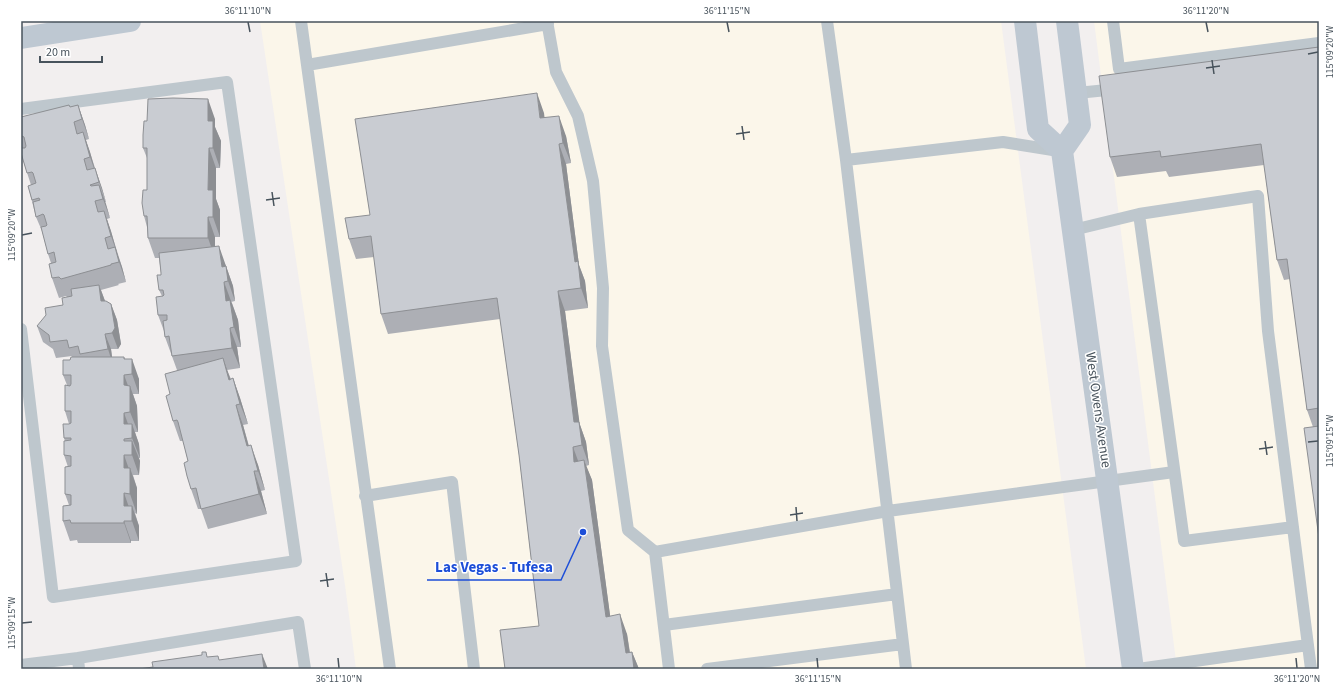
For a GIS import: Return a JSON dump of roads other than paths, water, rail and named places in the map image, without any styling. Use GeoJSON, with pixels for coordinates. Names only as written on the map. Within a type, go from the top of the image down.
{"type":"FeatureCollection","features":[{"type":"Feature","properties":{"kind":"main road"},"geometry":{"type":"LineString","coordinates":[[21,38],[130,21]]}},
{"type":"Feature","properties":{"kind":"main road"},"geometry":{"type":"LineString","coordinates":[[1025,21],[1038,129],[1062,151],[1080,126],[1067,21]]}},
{"type":"Feature","properties":{"kind":"main road","name":"West Owens Avenue"},"geometry":{"type":"LineString","coordinates":[[1062,151],[1133,669]]}},
{"type":"Feature","properties":{"kind":"lane"},"geometry":{"type":"LineString","coordinates":[[301,21],[365,496],[390,669]]}},
{"type":"Feature","properties":{"kind":"lane"},"geometry":{"type":"LineString","coordinates":[[827,21],[846,160],[906,669]]}},
{"type":"Feature","properties":{"kind":"lane"},"geometry":{"type":"LineString","coordinates":[[1113,21],[1119,69],[1319,43]]}},
{"type":"Feature","properties":{"kind":"lane"},"geometry":{"type":"LineString","coordinates":[[307,65],[547,22],[556,72],[578,116],[593,181],[603,288],[602,346],[628,530],[655,552],[669,669]]}},
{"type":"Feature","properties":{"kind":"lane"},"geometry":{"type":"LineString","coordinates":[[21,109],[227,82],[296,560],[54,597],[21,329]]}},
{"type":"Feature","properties":{"kind":"lane"},"geometry":{"type":"LineString","coordinates":[[1077,93],[1131,87]]}},
{"type":"Feature","properties":{"kind":"lane"},"geometry":{"type":"LineString","coordinates":[[846,160],[1003,142],[1062,151]]}},
{"type":"Feature","properties":{"kind":"lane"},"geometry":{"type":"LineString","coordinates":[[1073,230],[1139,214],[1258,196],[1268,331],[1311,669]]}},
{"type":"Feature","properties":{"kind":"lane"},"geometry":{"type":"LineString","coordinates":[[1139,214],[1184,541],[1293,527]]}},
{"type":"Feature","properties":{"kind":"lane"},"geometry":{"type":"LineString","coordinates":[[655,552],[888,511],[1174,472]]}},
{"type":"Feature","properties":{"kind":"lane"},"geometry":{"type":"LineString","coordinates":[[365,496],[452,482],[474,669]]}},
{"type":"Feature","properties":{"kind":"lane"},"geometry":{"type":"LineString","coordinates":[[664,625],[897,594]]}},
{"type":"Feature","properties":{"kind":"lane"},"geometry":{"type":"LineString","coordinates":[[21,665],[79,664],[298,622],[305,669]]}},
{"type":"Feature","properties":{"kind":"lane"},"geometry":{"type":"LineString","coordinates":[[707,669],[903,644]]}},
{"type":"Feature","properties":{"kind":"lane"},"geometry":{"type":"LineString","coordinates":[[1138,669],[1308,645]]}},
{"type":"Feature","properties":{"kind":"place","name":"Las Vegas - Tufesa"},"geometry":{"type":"Point","coordinates":[583,532]}}]}
